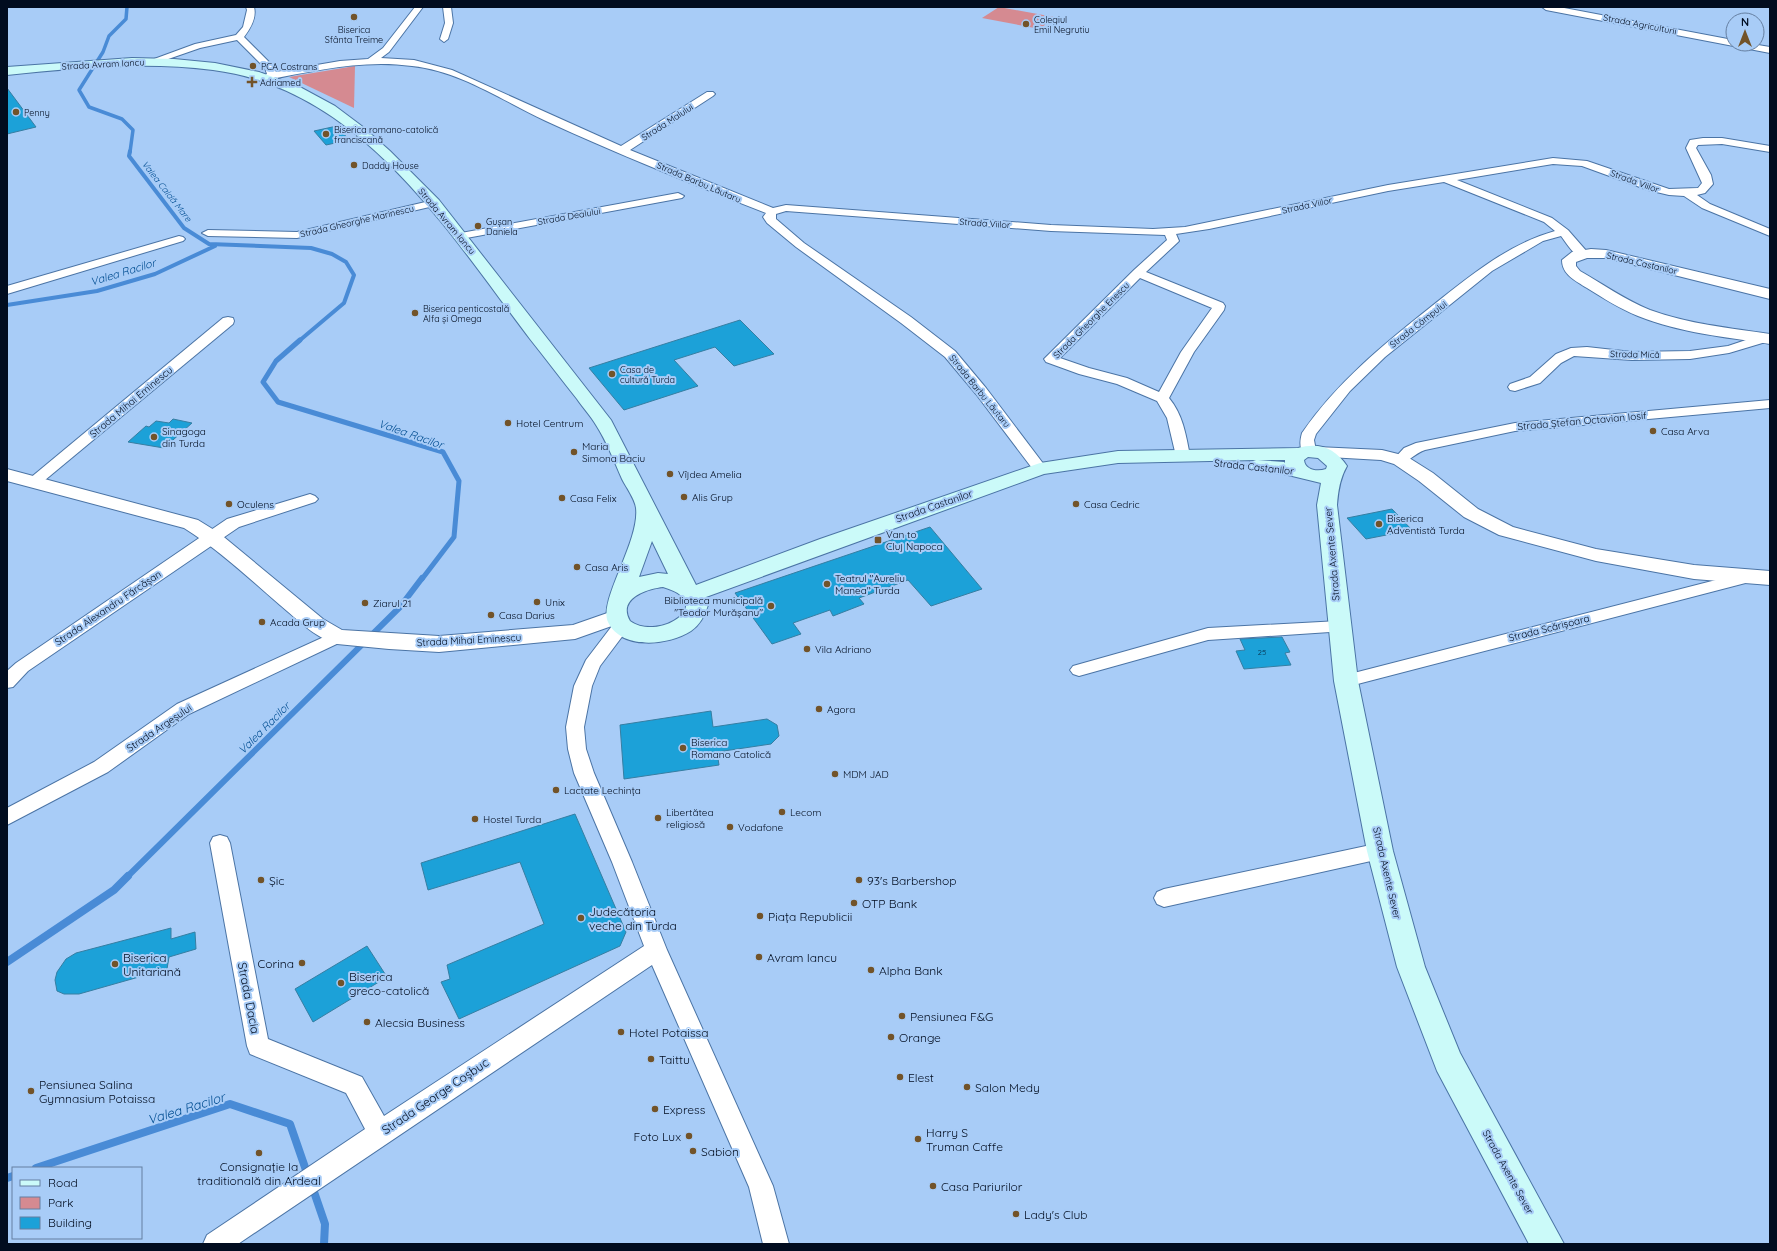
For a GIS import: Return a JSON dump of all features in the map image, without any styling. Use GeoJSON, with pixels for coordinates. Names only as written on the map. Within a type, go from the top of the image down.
{"type":"FeatureCollection","features":[{"type":"Feature","properties":{"kind":"main road","name":"Strada Avram Iancu"},"geometry":{"type":"LineString","coordinates":[[7,70],[151,62],[218,66],[270,76],[314,98],[342,117],[408,175],[434,203],[461,236],[550,356],[605,424],[646,508],[689,589]]}},
{"type":"Feature","properties":{"kind":"main road","name":"Strada Castanilor"},"geometry":{"type":"LineString","coordinates":[[689,589],[826,544],[1040,469],[1118,457],[1183,456],[1224,465],[1264,467],[1307,457],[1334,459],[1338,466],[1335,472],[1315,476],[1307,457]]}},
{"type":"Feature","properties":{"kind":"main road","name":"Strada Axente Sever"},"geometry":{"type":"LineString","coordinates":[[1335,472],[1328,492],[1326,506],[1346,681],[1380,850],[1394,908],[1411,968],[1448,1061],[1547,1244]]}},
{"type":"Feature","properties":{"kind":"main road"},"geometry":{"type":"LineString","coordinates":[[619,614],[642,542],[646,508]]}},
{"type":"Feature","properties":{"kind":"main road"},"geometry":{"type":"LineString","coordinates":[[663,580],[689,589],[698,603],[696,613],[688,623],[676,631],[661,635],[646,636],[632,632],[619,614],[632,588],[650,581],[663,580]]}},
{"type":"Feature","properties":{"kind":"street"},"geometry":{"type":"LineString","coordinates":[[371,61],[386,50],[419,7]]}},
{"type":"Feature","properties":{"kind":"street"},"geometry":{"type":"LineString","coordinates":[[444,39],[449,24],[447,7]]}},
{"type":"Feature","properties":{"kind":"street","name":"Strada Agriculturii"},"geometry":{"type":"LineString","coordinates":[[1546,7],[1725,41]]}},
{"type":"Feature","properties":{"kind":"street"},"geometry":{"type":"LineString","coordinates":[[254,8],[247,27],[239,37],[269,66],[270,76]]}},
{"type":"Feature","properties":{"kind":"street","name":"Strada Avram Iancu"},"geometry":{"type":"LineString","coordinates":[[151,62],[198,46],[239,37]]}},
{"type":"Feature","properties":{"kind":"street","name":"Strada Barbu Lăutaru"},"geometry":{"type":"LineString","coordinates":[[270,76],[346,63],[371,61],[414,63],[476,82],[548,118],[772,212],[769,217],[771,220],[794,240],[906,320],[950,354],[981,391],[1040,469]]}},
{"type":"Feature","properties":{"kind":"street","name":"Strada Malului"},"geometry":{"type":"LineString","coordinates":[[623,150],[710,94]]}},
{"type":"Feature","properties":{"kind":"street","name":"Strada Viilor"},"geometry":{"type":"LineString","coordinates":[[772,212],[786,208],[1074,229],[1169,231],[1209,226],[1388,188],[1538,163],[1567,161],[1583,163],[1652,188],[1669,192],[1687,193],[1701,191],[1708,184],[1707,176],[1695,160],[1691,148],[1694,142],[1703,140],[1718,141],[1770,149]]}},
{"type":"Feature","properties":{"kind":"street"},"geometry":{"type":"LineString","coordinates":[[1444,178],[1466,188],[1534,213],[1548,220],[1564,232],[1582,254]]}},
{"type":"Feature","properties":{"kind":"street"},"geometry":{"type":"LineString","coordinates":[[1687,193],[1706,206],[1770,233]]}},
{"type":"Feature","properties":{"kind":"street","name":"Strada Dealului"},"geometry":{"type":"LineString","coordinates":[[461,236],[678,196]]}},
{"type":"Feature","properties":{"kind":"street","name":"Strada Gheorghe Marinescu"},"geometry":{"type":"LineString","coordinates":[[208,234],[236,232],[297,235],[434,203]]}},
{"type":"Feature","properties":{"kind":"street","name":"Strada Gheorghe Enescu"},"geometry":{"type":"LineString","coordinates":[[1162,398],[1122,381],[1084,371],[1051,359],[1138,273],[1173,241],[1169,231]]}},
{"type":"Feature","properties":{"kind":"street","name":"Strada Câmpului"},"geometry":{"type":"LineString","coordinates":[[1307,457],[1307,440],[1309,433],[1345,388],[1380,354],[1488,268],[1540,239],[1564,232]]}},
{"type":"Feature","properties":{"kind":"street"},"geometry":{"type":"LineString","coordinates":[[7,290],[179,239]]}},
{"type":"Feature","properties":{"kind":"street"},"geometry":{"type":"LineString","coordinates":[[1582,254],[1574,256],[1569,260],[1569,266],[1575,274],[1625,304],[1666,320],[1767,339]]}},
{"type":"Feature","properties":{"kind":"street","name":"Strada Castanilor"},"geometry":{"type":"LineString","coordinates":[[1582,254],[1606,254],[1770,294]]}},
{"type":"Feature","properties":{"kind":"street"},"geometry":{"type":"LineString","coordinates":[[1138,273],[1219,306],[1218,310],[1188,352],[1162,398],[1173,412],[1177,423],[1183,456]]}},
{"type":"Feature","properties":{"kind":"street","name":"Strada Mihai Eminescu"},"geometry":{"type":"LineString","coordinates":[[34,482],[228,321]]}},
{"type":"Feature","properties":{"kind":"street","name":"Strada Mică"},"geometry":{"type":"LineString","coordinates":[[1515,387],[1534,380],[1562,357],[1571,352],[1583,351],[1614,355],[1701,355],[1733,350],[1767,339]]}},
{"type":"Feature","properties":{"kind":"street","name":"Strada Ștefan Octavian Iosif"},"geometry":{"type":"LineString","coordinates":[[1400,460],[1409,451],[1422,446],[1515,427],[1770,404]]}},
{"type":"Feature","properties":{"kind":"street","name":"Strada Castanilor"},"geometry":{"type":"LineString","coordinates":[[1307,457],[1382,455],[1400,460],[1426,477],[1471,513],[1506,531],[1596,555],[1694,572],[1761,577]]}},
{"type":"Feature","properties":{"kind":"street","name":"Strada Castanilor"},"geometry":{"type":"LineString","coordinates":[[1335,472],[1373,460],[1400,460]]}},
{"type":"Feature","properties":{"kind":"street","name":"Strada Mihai Eminescu"},"geometry":{"type":"LineString","coordinates":[[7,475],[191,524],[212,537],[316,624],[342,638],[439,644],[560,634],[574,632],[619,614]]}},
{"type":"Feature","properties":{"kind":"street"},"geometry":{"type":"LineString","coordinates":[[212,537],[233,523],[310,499]]}},
{"type":"Feature","properties":{"kind":"street","name":"Strada Alexandru Fărcășan"},"geometry":{"type":"LineString","coordinates":[[7,682],[22,667],[212,537]]}},
{"type":"Feature","properties":{"kind":"street","name":"Strada Scărișoara"},"geometry":{"type":"LineString","coordinates":[[1346,681],[1761,577]]}},
{"type":"Feature","properties":{"kind":"street"},"geometry":{"type":"LineString","coordinates":[[619,614],[592,664],[583,686],[575,727],[577,749],[584,773],[622,862],[656,950],[761,1186],[776,1244]]}},
{"type":"Feature","properties":{"kind":"street"},"geometry":{"type":"LineString","coordinates":[[1079,670],[1208,634],[1339,627]]}},
{"type":"Feature","properties":{"kind":"street","name":"Strada Argeșului"},"geometry":{"type":"LineString","coordinates":[[7,818],[101,767],[183,709],[342,638]]}},
{"type":"Feature","properties":{"kind":"street","name":"Strada Dacia"},"geometry":{"type":"LineString","coordinates":[[220,843],[258,1046],[354,1085],[370,1139]]}},
{"type":"Feature","properties":{"kind":"street"},"geometry":{"type":"LineString","coordinates":[[1164,898],[1380,850]]}},
{"type":"Feature","properties":{"kind":"street","name":"Strada George Coșbuc"},"geometry":{"type":"LineString","coordinates":[[216,1244],[370,1139],[656,950]]}},
{"type":"Feature","properties":{"kind":"green space"},"geometry":{"type":"Polygon","coordinates":[[[999,7],[1054,17],[1040,29],[982,18],[999,7]]]}},
{"type":"Feature","properties":{"kind":"green space"},"geometry":{"type":"Polygon","coordinates":[[[355,66],[354,108],[289,77],[355,66]]]}},
{"type":"Feature","properties":{"kind":"building","name":"Penny"},"geometry":{"type":"Polygon","coordinates":[[[7,88],[36,127],[7,134],[7,88]]]}},
{"type":"Feature","properties":{"kind":"building","name":"Biserica romano-catolică franciscană"},"geometry":{"type":"Polygon","coordinates":[[[337,126],[349,140],[326,145],[314,131],[337,126]]]}},
{"type":"Feature","properties":{"kind":"building"},"geometry":{"type":"Polygon","coordinates":[[[740,320],[774,354],[734,366],[715,347],[674,360],[698,386],[624,410],[589,368],[740,320]]]}},
{"type":"Feature","properties":{"kind":"building","name":"Sinagoga din Turda"},"geometry":{"type":"Polygon","coordinates":[[[173,419],[192,423],[164,448],[128,442],[146,426],[149,427],[156,421],[169,423],[173,419]]]}},
{"type":"Feature","properties":{"kind":"building","name":"Biserica Adventistă Turda"},"geometry":{"type":"Polygon","coordinates":[[[1392,509],[1412,530],[1366,539],[1347,518],[1392,509]]]}},
{"type":"Feature","properties":{"kind":"building","name":"Teatrul \"Aureliu Manea\" Turda"},"geometry":{"type":"Polygon","coordinates":[[[930,527],[982,589],[931,606],[908,580],[859,598],[864,604],[833,616],[830,610],[793,623],[801,634],[772,644],[735,593],[930,527]]]}},
{"type":"Feature","properties":{"kind":"building"},"geometry":{"type":"Polygon","coordinates":[[[1282,637],[1290,652],[1285,653],[1291,665],[1244,669],[1236,651],[1245,650],[1240,639],[1282,637]]]}},
{"type":"Feature","properties":{"kind":"building","name":"Biserica Romano Catolică"},"geometry":{"type":"Polygon","coordinates":[[[711,711],[713,727],[767,719],[777,725],[779,736],[771,744],[717,752],[719,765],[624,779],[620,725],[711,711]]]}},
{"type":"Feature","properties":{"kind":"building","name":"Judecătoria veche din Turda"},"geometry":{"type":"Polygon","coordinates":[[[575,814],[626,932],[620,946],[459,1019],[441,982],[450,979],[447,965],[544,924],[520,862],[428,890],[421,863],[575,814]]]}},
{"type":"Feature","properties":{"kind":"building","name":"Biserica Unitariană"},"geometry":{"type":"Polygon","coordinates":[[[171,928],[171,939],[195,932],[196,949],[169,957],[167,969],[79,994],[64,994],[57,991],[55,980],[57,972],[66,959],[76,953],[171,928]]]}},
{"type":"Feature","properties":{"kind":"building","name":"Biserica greco-catolică"},"geometry":{"type":"Polygon","coordinates":[[[367,946],[387,977],[313,1022],[295,989],[367,946]]]}},
{"type":"Feature","properties":{"kind":"waterway","name":"Valea Caldă Mare"},"geometry":{"type":"LineString","coordinates":[[127,7],[126,19],[109,36],[103,52],[79,90],[89,107],[122,119],[133,130],[130,152]]}},
{"type":"Feature","properties":{"kind":"waterway","name":"Valea Racilor"},"geometry":{"type":"LineString","coordinates":[[130,151],[129,156],[184,228],[209,244],[311,248],[332,254],[346,262],[354,275],[344,303],[299,341]]}},
{"type":"Feature","properties":{"kind":"waterway","name":"Valea Racilor"},"geometry":{"type":"LineString","coordinates":[[7,305],[97,291],[155,274],[215,246]]}},
{"type":"Feature","properties":{"kind":"waterway","name":"Valea Racilor"},"geometry":{"type":"LineString","coordinates":[[300,340],[276,361],[263,382],[278,402],[443,452],[459,481],[454,537],[422,579]]}},
{"type":"Feature","properties":{"kind":"waterway","name":"Valea Racilor"},"geometry":{"type":"LineString","coordinates":[[127,877],[400,607],[422,578]]}},
{"type":"Feature","properties":{"kind":"waterway","name":"Valea Racilor"},"geometry":{"type":"LineString","coordinates":[[7,962],[114,890],[127,877]]}},
{"type":"Feature","properties":{"kind":"waterway","name":"Valea Racilor"},"geometry":{"type":"LineString","coordinates":[[39,1167],[230,1104],[290,1124],[308,1176]]}},
{"type":"Feature","properties":{"kind":"waterway","name":"Valea Racilor"},"geometry":{"type":"LineString","coordinates":[[7,1178],[12,1176]]}},
{"type":"Feature","properties":{"kind":"waterway","name":"Valea Racilor"},"geometry":{"type":"LineString","coordinates":[[312,1186],[325,1224],[324,1244]]}},
{"type":"Feature","properties":{"kind":"place","name":"Biserica Sfânta Treime"},"geometry":{"type":"Point","coordinates":[354,17]}},
{"type":"Feature","properties":{"kind":"place","name":"Colegiul Emil Negrutiu"},"geometry":{"type":"Point","coordinates":[1026,24]}},
{"type":"Feature","properties":{"kind":"place","name":"PCA Costrans"},"geometry":{"type":"Point","coordinates":[253,66]}},
{"type":"Feature","properties":{"kind":"place","name":"Adriamed"},"geometry":{"type":"Point","coordinates":[252,82]}},
{"type":"Feature","properties":{"kind":"place","name":"Penny"},"geometry":{"type":"Point","coordinates":[16,112]}},
{"type":"Feature","properties":{"kind":"place","name":"Biserica romano-catolică franciscană"},"geometry":{"type":"Point","coordinates":[326,134]}},
{"type":"Feature","properties":{"kind":"place","name":"Daddy House"},"geometry":{"type":"Point","coordinates":[354,165]}},
{"type":"Feature","properties":{"kind":"place","name":"Gușan Daniela"},"geometry":{"type":"Point","coordinates":[478,226]}},
{"type":"Feature","properties":{"kind":"place","name":"Biserica penticostală Alfa și Omega"},"geometry":{"type":"Point","coordinates":[415,313]}},
{"type":"Feature","properties":{"kind":"place","name":"Casa de cultură Turda"},"geometry":{"type":"Point","coordinates":[612,374]}},
{"type":"Feature","properties":{"kind":"place","name":"Hotel Centrum"},"geometry":{"type":"Point","coordinates":[508,423]}},
{"type":"Feature","properties":{"kind":"place","name":"Casa Arva"},"geometry":{"type":"Point","coordinates":[1653,431]}},
{"type":"Feature","properties":{"kind":"place","name":"Sinagoga din Turda"},"geometry":{"type":"Point","coordinates":[154,437]}},
{"type":"Feature","properties":{"kind":"place","name":"Maria Simona Baciu"},"geometry":{"type":"Point","coordinates":[574,452]}},
{"type":"Feature","properties":{"kind":"place","name":"Vîjdea Amelia"},"geometry":{"type":"Point","coordinates":[670,474]}},
{"type":"Feature","properties":{"kind":"place","name":"Alis Grup"},"geometry":{"type":"Point","coordinates":[684,497]}},
{"type":"Feature","properties":{"kind":"place","name":"Casa Felix"},"geometry":{"type":"Point","coordinates":[562,498]}},
{"type":"Feature","properties":{"kind":"place","name":"Oculens"},"geometry":{"type":"Point","coordinates":[229,504]}},
{"type":"Feature","properties":{"kind":"place","name":"Casa Cedric"},"geometry":{"type":"Point","coordinates":[1076,504]}},
{"type":"Feature","properties":{"kind":"place","name":"Biserica Adventistă Turda"},"geometry":{"type":"Point","coordinates":[1379,524]}},
{"type":"Feature","properties":{"kind":"place","name":"Van to Cluj Napoca"},"geometry":{"type":"Point","coordinates":[878,540]}},
{"type":"Feature","properties":{"kind":"place","name":"Casa Aris"},"geometry":{"type":"Point","coordinates":[577,567]}},
{"type":"Feature","properties":{"kind":"place","name":"Teatrul \"Aureliu Manea\" Turda"},"geometry":{"type":"Point","coordinates":[827,584]}},
{"type":"Feature","properties":{"kind":"place","name":"Unix"},"geometry":{"type":"Point","coordinates":[537,602]}},
{"type":"Feature","properties":{"kind":"place","name":"Ziarul 21"},"geometry":{"type":"Point","coordinates":[365,603]}},
{"type":"Feature","properties":{"kind":"place","name":"Biblioteca municipală \"Teodor Murășanu\""},"geometry":{"type":"Point","coordinates":[771,606]}},
{"type":"Feature","properties":{"kind":"place","name":"Casa Darius"},"geometry":{"type":"Point","coordinates":[491,615]}},
{"type":"Feature","properties":{"kind":"place","name":"Acada Grup"},"geometry":{"type":"Point","coordinates":[262,622]}},
{"type":"Feature","properties":{"kind":"place","name":"Vila Adriano"},"geometry":{"type":"Point","coordinates":[807,649]}},
{"type":"Feature","properties":{"kind":"place","name":"Agora"},"geometry":{"type":"Point","coordinates":[819,709]}},
{"type":"Feature","properties":{"kind":"place","name":"Biserica Romano Catolică"},"geometry":{"type":"Point","coordinates":[683,748]}},
{"type":"Feature","properties":{"kind":"place","name":"MDM JAD"},"geometry":{"type":"Point","coordinates":[835,774]}},
{"type":"Feature","properties":{"kind":"place","name":"Lactate Lechința"},"geometry":{"type":"Point","coordinates":[556,790]}},
{"type":"Feature","properties":{"kind":"place","name":"Lecom"},"geometry":{"type":"Point","coordinates":[782,812]}},
{"type":"Feature","properties":{"kind":"place","name":"Libertătea religiosă"},"geometry":{"type":"Point","coordinates":[658,818]}},
{"type":"Feature","properties":{"kind":"place","name":"Hostel Turda"},"geometry":{"type":"Point","coordinates":[475,819]}},
{"type":"Feature","properties":{"kind":"place","name":"Vodafone"},"geometry":{"type":"Point","coordinates":[730,827]}},
{"type":"Feature","properties":{"kind":"place","name":"Șic"},"geometry":{"type":"Point","coordinates":[261,880]}},
{"type":"Feature","properties":{"kind":"place","name":"93's Barbershop"},"geometry":{"type":"Point","coordinates":[859,880]}},
{"type":"Feature","properties":{"kind":"place","name":"OTP Bank"},"geometry":{"type":"Point","coordinates":[854,903]}},
{"type":"Feature","properties":{"kind":"place","name":"Piața Republicii"},"geometry":{"type":"Point","coordinates":[760,916]}},
{"type":"Feature","properties":{"kind":"place","name":"Judecătoria veche din Turda"},"geometry":{"type":"Point","coordinates":[581,918]}},
{"type":"Feature","properties":{"kind":"place","name":"Avram Iancu"},"geometry":{"type":"Point","coordinates":[759,957]}},
{"type":"Feature","properties":{"kind":"place","name":"Corina"},"geometry":{"type":"Point","coordinates":[302,963]}},
{"type":"Feature","properties":{"kind":"place","name":"Biserica Unitariană"},"geometry":{"type":"Point","coordinates":[115,964]}},
{"type":"Feature","properties":{"kind":"place","name":"Alpha Bank"},"geometry":{"type":"Point","coordinates":[871,970]}},
{"type":"Feature","properties":{"kind":"place","name":"Biserica greco-catolică"},"geometry":{"type":"Point","coordinates":[341,983]}},
{"type":"Feature","properties":{"kind":"place","name":"Pensiunea F&G"},"geometry":{"type":"Point","coordinates":[902,1016]}},
{"type":"Feature","properties":{"kind":"place","name":"Alecsia Business"},"geometry":{"type":"Point","coordinates":[367,1022]}},
{"type":"Feature","properties":{"kind":"place","name":"Hotel Potaissa"},"geometry":{"type":"Point","coordinates":[621,1032]}},
{"type":"Feature","properties":{"kind":"place","name":"Orange"},"geometry":{"type":"Point","coordinates":[891,1037]}},
{"type":"Feature","properties":{"kind":"place","name":"Taittu"},"geometry":{"type":"Point","coordinates":[651,1059]}},
{"type":"Feature","properties":{"kind":"place","name":"Elest"},"geometry":{"type":"Point","coordinates":[900,1077]}},
{"type":"Feature","properties":{"kind":"place","name":"Salon Medy"},"geometry":{"type":"Point","coordinates":[967,1087]}},
{"type":"Feature","properties":{"kind":"place","name":"Pensiunea Salina Gymnasium Potaissa"},"geometry":{"type":"Point","coordinates":[31,1091]}},
{"type":"Feature","properties":{"kind":"place","name":"Express"},"geometry":{"type":"Point","coordinates":[655,1109]}},
{"type":"Feature","properties":{"kind":"place","name":"Foto Lux"},"geometry":{"type":"Point","coordinates":[689,1136]}},
{"type":"Feature","properties":{"kind":"place","name":"Harry S Truman Caffe"},"geometry":{"type":"Point","coordinates":[918,1139]}},
{"type":"Feature","properties":{"kind":"place","name":"Sabion"},"geometry":{"type":"Point","coordinates":[693,1151]}},
{"type":"Feature","properties":{"kind":"place","name":"Consignație la traditională din Ardeal"},"geometry":{"type":"Point","coordinates":[259,1153]}},
{"type":"Feature","properties":{"kind":"place","name":"Casa Pariurilor"},"geometry":{"type":"Point","coordinates":[933,1186]}},
{"type":"Feature","properties":{"kind":"place","name":"Lady's Club"},"geometry":{"type":"Point","coordinates":[1016,1214]}}]}
